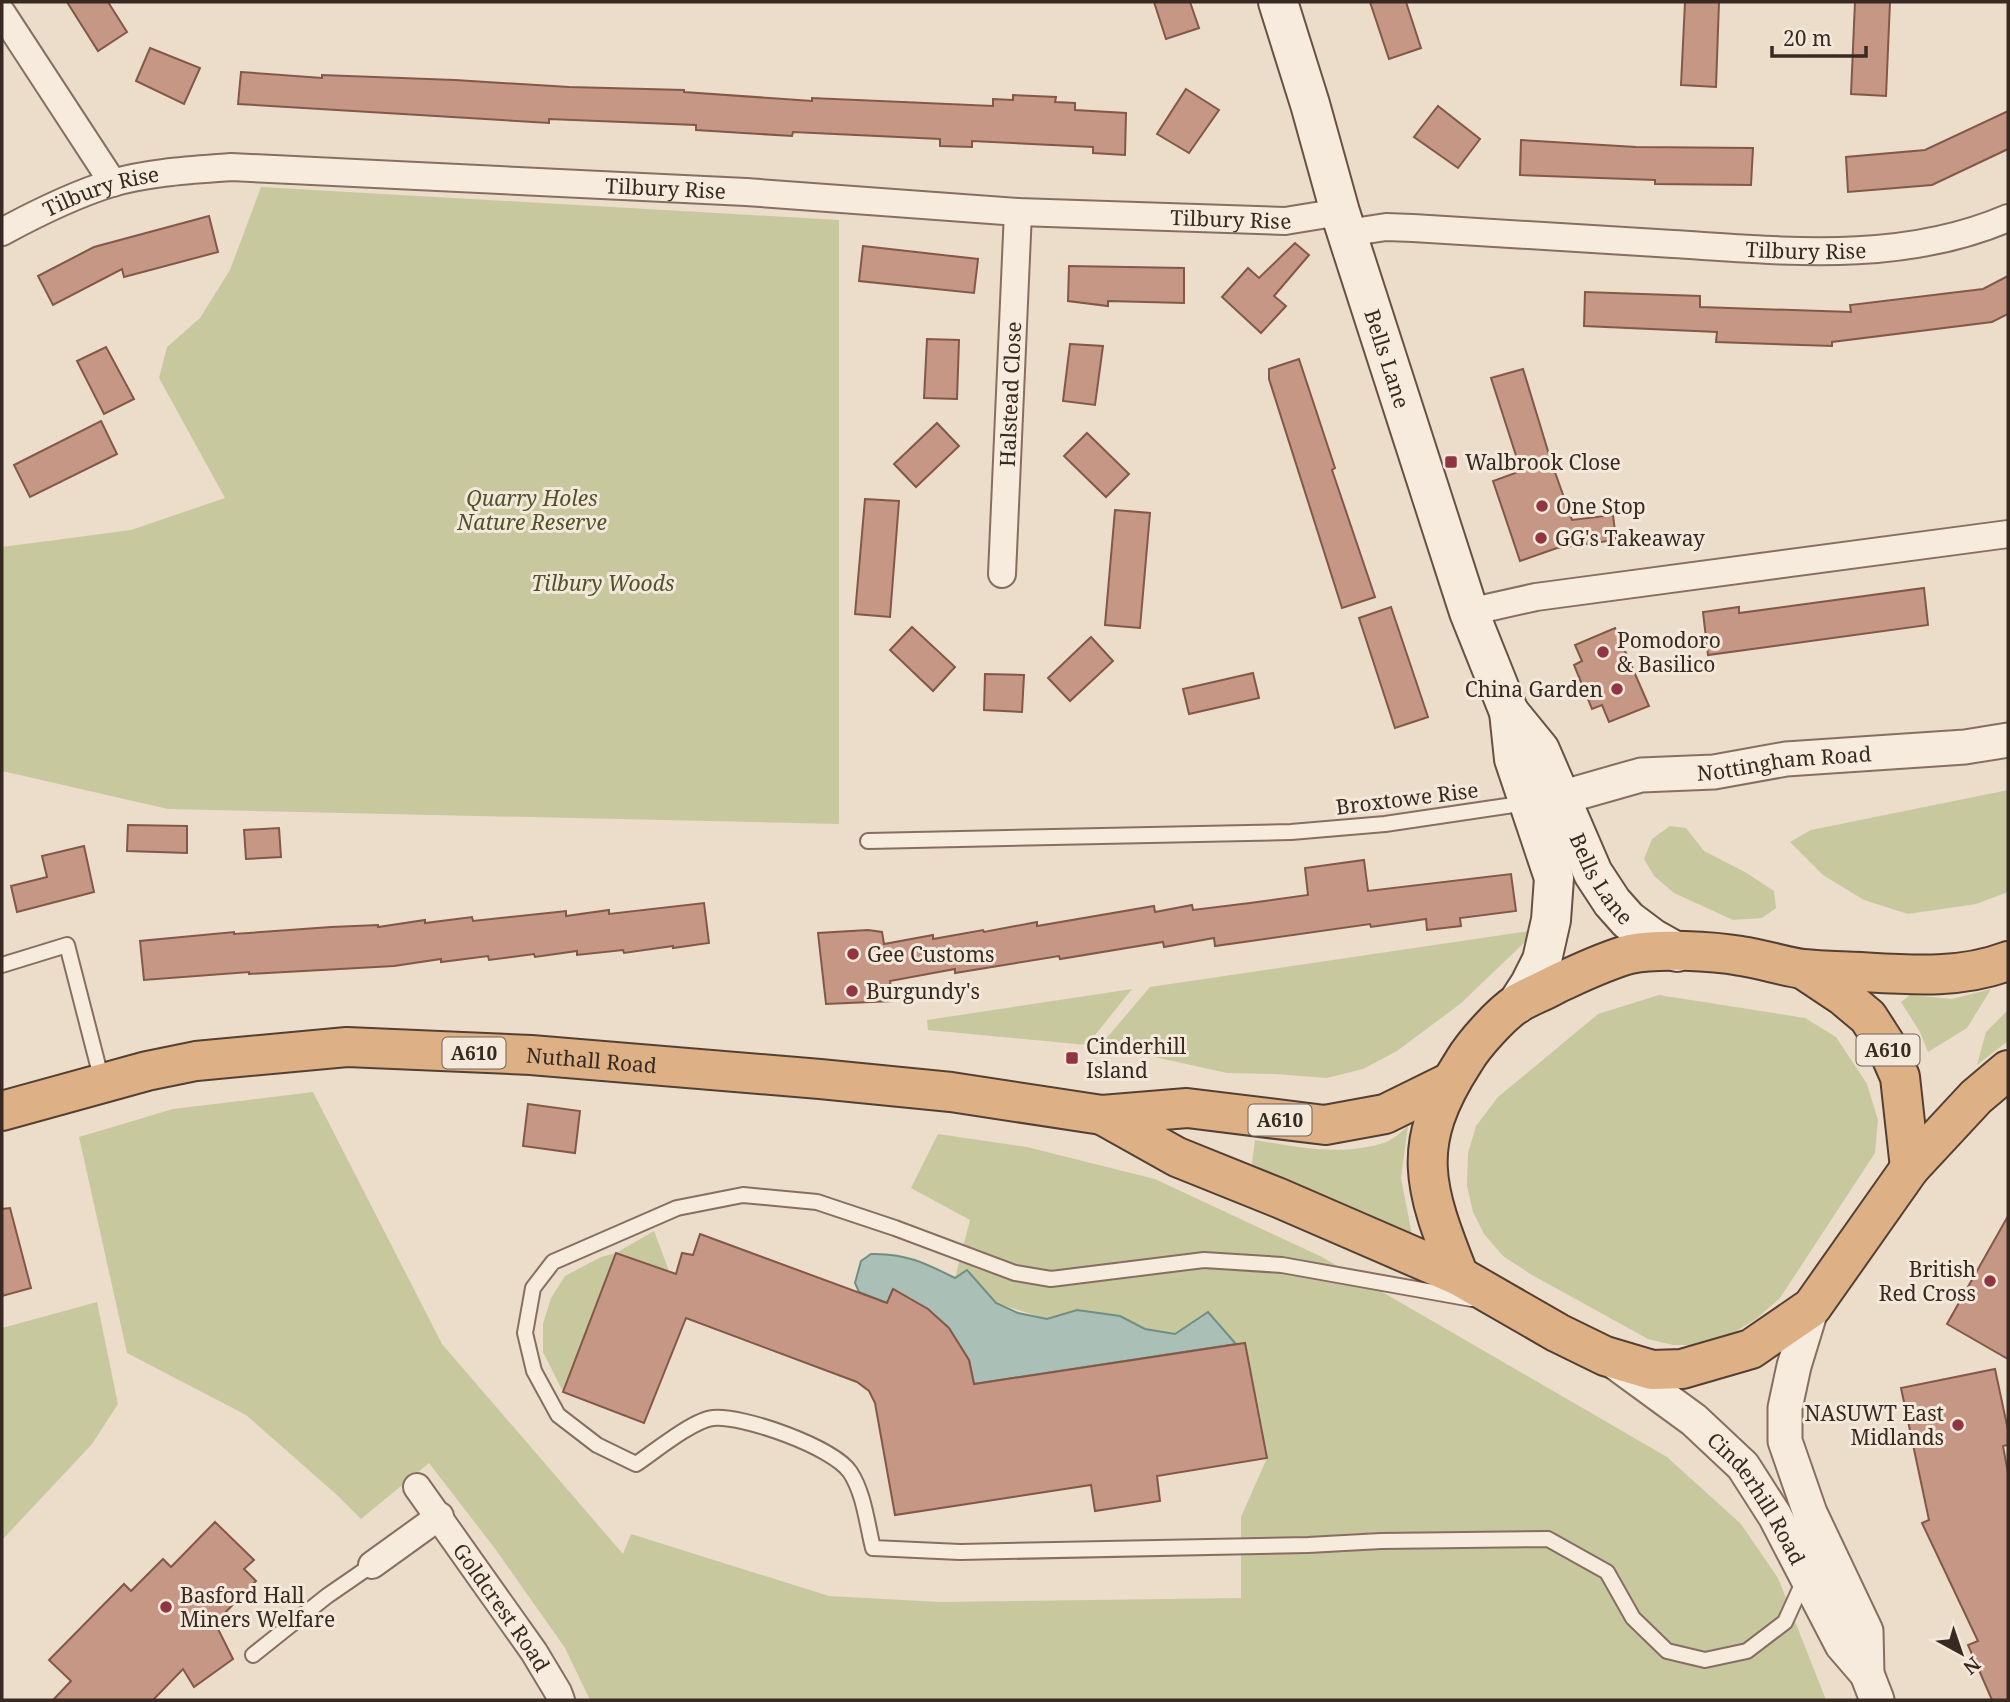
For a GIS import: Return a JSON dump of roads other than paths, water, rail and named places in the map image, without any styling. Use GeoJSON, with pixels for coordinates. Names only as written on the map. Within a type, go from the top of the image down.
{"type":"FeatureCollection","features":[{"type":"Feature","properties":{"kind":"highway","name":"A610"},"geometry":{"type":"LineString","coordinates":[[1459,1276],[1438,1222],[1426,1161],[1432,1123],[1450,1082],[1472,1047],[1517,1004],[1595,965],[1632,954],[1677,952],[1739,955],[1802,969],[1912,975],[1945,975],[1979,970],[2008,961]]}},
{"type":"Feature","properties":{"kind":"highway","name":"A610"},"geometry":{"type":"LineString","coordinates":[[1802,969],[1843,996],[1868,1017],[1886,1045],[1900,1077],[1910,1168]]}},
{"type":"Feature","properties":{"kind":"highway","name":"Nuthall Road"},"geometry":{"type":"LineString","coordinates":[[2,1111],[196,1061],[346,1047],[531,1055],[820,1079],[951,1092],[1102,1115]]}},
{"type":"Feature","properties":{"kind":"highway","name":"A610"},"geometry":{"type":"LineString","coordinates":[[1102,1115],[1177,1157],[1292,1203],[1459,1276],[1558,1333],[1605,1356],[1652,1370],[1682,1369],[1751,1349],[1812,1307],[1910,1168],[1976,1097],[2008,1070]]}},
{"type":"Feature","properties":{"kind":"highway","name":"A610"},"geometry":{"type":"LineString","coordinates":[[1102,1115],[1187,1108],[1325,1125],[1385,1114],[1450,1082]]}},
{"type":"Feature","properties":{"kind":"main road","name":"Bells Lane"},"geometry":{"type":"LineString","coordinates":[[1278,2],[1343,223],[1469,612],[1509,712],[1540,750],[1554,878],[1551,920],[1542,960],[1517,1004]]}},
{"type":"Feature","properties":{"kind":"main road","name":"Bells Lane"},"geometry":{"type":"LineString","coordinates":[[1544,801],[1612,902],[1628,920],[1677,952]]}},
{"type":"Feature","properties":{"kind":"street"},"geometry":{"type":"LineString","coordinates":[[2,13],[113,183]]}},
{"type":"Feature","properties":{"kind":"street","name":"Tilbury Rise"},"geometry":{"type":"LineString","coordinates":[[2,232],[46,208],[113,183],[177,172],[231,167],[746,192],[1018,212],[1343,223],[1779,250],[1861,251],[1906,247],[1961,236],[2008,218]]}},
{"type":"Feature","properties":{"kind":"street","name":"Halstead Close"},"geometry":{"type":"LineString","coordinates":[[1002,574],[1018,212]]}},
{"type":"Feature","properties":{"kind":"street"},"geometry":{"type":"LineString","coordinates":[[1469,612],[1536,597],[2008,534]]}},
{"type":"Feature","properties":{"kind":"street","name":"Nottingham Road"},"geometry":{"type":"LineString","coordinates":[[1544,801],[1641,775],[1714,772],[1786,759],[1965,747],[2008,740]]}},
{"type":"Feature","properties":{"kind":"street","name":"Cinderhill Road"},"geometry":{"type":"LineString","coordinates":[[1812,1307],[1794,1366],[1786,1408],[1785,1441],[1810,1513],[1866,1631],[1872,1687]]}},
{"type":"Feature","properties":{"kind":"street","name":"Cinderhill Road"},"geometry":{"type":"LineString","coordinates":[[1605,1356],[1694,1419],[1743,1466],[1770,1506],[1842,1645],[1872,1687]]}},
{"type":"Feature","properties":{"kind":"street","name":"Goldcrest Road"},"geometry":{"type":"LineString","coordinates":[[417,1487],[534,1652],[561,1700]]}},
{"type":"Feature","properties":{"kind":"street"},"geometry":{"type":"LineString","coordinates":[[372,1565],[440,1516]]}},
{"type":"Feature","properties":{"kind":"lane","name":"Broxtowe Rise"},"geometry":{"type":"LineString","coordinates":[[868,841],[1291,832],[1385,824],[1544,801]]}},
{"type":"Feature","properties":{"kind":"lane"},"geometry":{"type":"LineString","coordinates":[[2,965],[67,945],[103,1083]]}},
{"type":"Feature","properties":{"kind":"lane"},"geometry":{"type":"LineString","coordinates":[[1515,1307],[1282,1265],[1204,1260],[1051,1279],[1015,1273],[817,1202],[743,1195],[677,1208],[552,1262],[533,1288],[525,1333],[534,1370],[558,1415],[597,1446],[636,1464],[698,1423],[713,1418],[747,1420],[808,1444],[849,1470],[859,1488],[873,1548],[960,1552],[1548,1539],[1607,1572],[1633,1618],[1667,1651],[1705,1660],[1747,1651],[1785,1622],[1806,1577]]}},
{"type":"Feature","properties":{"kind":"lane"},"geometry":{"type":"LineString","coordinates":[[253,1655],[327,1596],[372,1565]]}},
{"type":"Feature","properties":{"kind":"place","name":"Walbrook Close"},"geometry":{"type":"Point","coordinates":[1451,462]}},
{"type":"Feature","properties":{"kind":"place","name":"One Stop"},"geometry":{"type":"Point","coordinates":[1542,506]}},
{"type":"Feature","properties":{"kind":"place","name":"GG's Takeaway"},"geometry":{"type":"Point","coordinates":[1541,538]}},
{"type":"Feature","properties":{"kind":"place","name":"Pomodoro & Basilico"},"geometry":{"type":"Point","coordinates":[1603,652]}},
{"type":"Feature","properties":{"kind":"place","name":"China Garden"},"geometry":{"type":"Point","coordinates":[1617,689]}},
{"type":"Feature","properties":{"kind":"place","name":"Gee Customs"},"geometry":{"type":"Point","coordinates":[853,954]}},
{"type":"Feature","properties":{"kind":"place","name":"Burgundy's"},"geometry":{"type":"Point","coordinates":[852,991]}},
{"type":"Feature","properties":{"kind":"place","name":"Cinderhill Island"},"geometry":{"type":"Point","coordinates":[1072,1058]}},
{"type":"Feature","properties":{"kind":"place","name":"British Red Cross"},"geometry":{"type":"Point","coordinates":[1990,1281]}},
{"type":"Feature","properties":{"kind":"place","name":"NASUWT East Midlands"},"geometry":{"type":"Point","coordinates":[1958,1425]}},
{"type":"Feature","properties":{"kind":"place","name":"Basford Hall Miners Welfare"},"geometry":{"type":"Point","coordinates":[166,1607]}},
{"type":"Feature","properties":{"kind":"park label","name":"Quarry Holes Nature Reserve"},"geometry":{"type":"Point","coordinates":[532,510]}},
{"type":"Feature","properties":{"kind":"park label","name":"Tilbury Woods"},"geometry":{"type":"Point","coordinates":[603,583]}}]}
